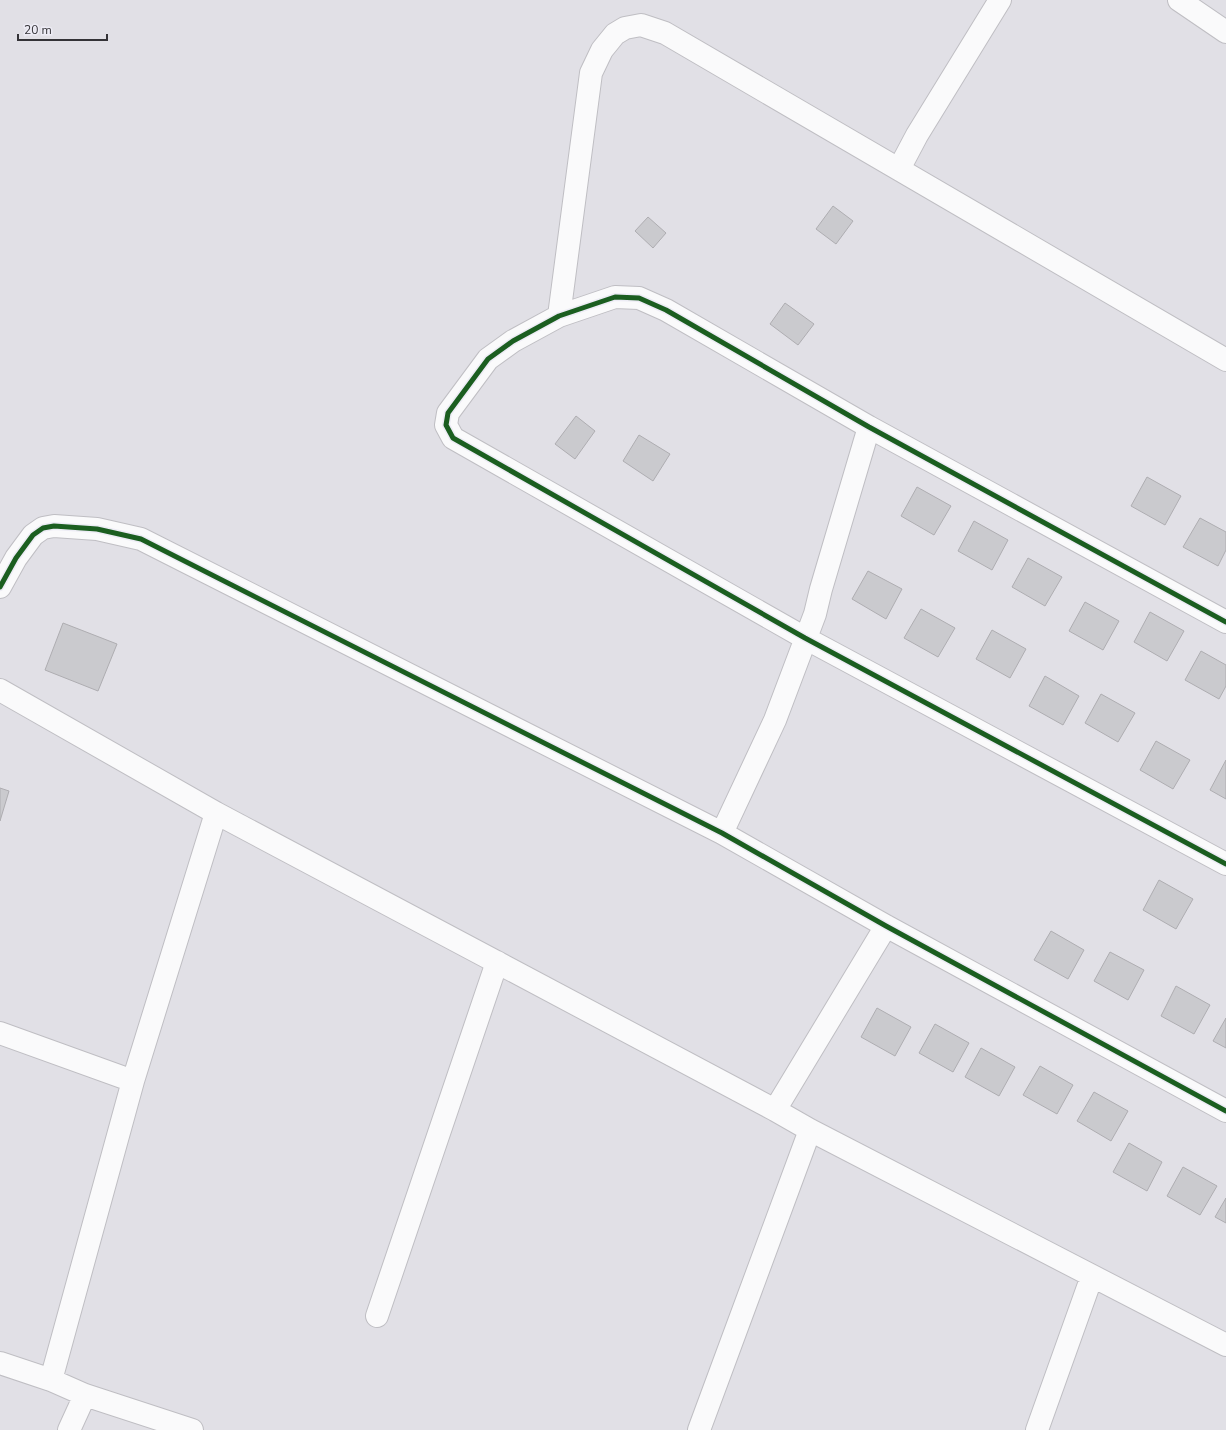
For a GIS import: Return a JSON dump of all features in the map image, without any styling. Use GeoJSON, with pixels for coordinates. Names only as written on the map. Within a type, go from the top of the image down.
{"type":"FeatureCollection","features":[{"type":"Feature","properties":{"kind":"street"},"geometry":{"type":"LineString","coordinates":[[899,169],[917,134],[1000,0]]}},
{"type":"Feature","properties":{"kind":"street"},"geometry":{"type":"LineString","coordinates":[[1179,0],[1226,32]]}},
{"type":"Feature","properties":{"kind":"street"},"geometry":{"type":"LineString","coordinates":[[559,316],[591,73],[602,50],[615,34],[625,28],[641,25],[664,33],[1226,360]]}},
{"type":"Feature","properties":{"kind":"street"},"geometry":{"type":"LineString","coordinates":[[1226,622],[869,427],[666,310],[639,298],[615,296],[559,316],[514,341],[488,359],[448,413],[446,425],[453,438],[805,638],[1226,864]]}},
{"type":"Feature","properties":{"kind":"street"},"geometry":{"type":"LineString","coordinates":[[722,833],[775,720],[815,614],[820,589],[869,427]]}},
{"type":"Feature","properties":{"kind":"street"},"geometry":{"type":"LineString","coordinates":[[0,588],[16,558],[33,535],[43,528],[54,526],[97,529],[141,538],[722,833],[886,926],[1226,1111]]}},
{"type":"Feature","properties":{"kind":"street"},"geometry":{"type":"LineString","coordinates":[[0,690],[216,813],[776,1110],[810,1130],[1226,1345]]}},
{"type":"Feature","properties":{"kind":"street"},"geometry":{"type":"LineString","coordinates":[[51,1380],[133,1081],[216,813]]}},
{"type":"Feature","properties":{"kind":"street"},"geometry":{"type":"LineString","coordinates":[[776,1110],[886,926]]}},
{"type":"Feature","properties":{"kind":"street"},"geometry":{"type":"LineString","coordinates":[[377,1316],[497,962]]}},
{"type":"Feature","properties":{"kind":"street"},"geometry":{"type":"LineString","coordinates":[[0,1033],[133,1081]]}},
{"type":"Feature","properties":{"kind":"street"},"geometry":{"type":"LineString","coordinates":[[699,1430],[810,1130]]}},
{"type":"Feature","properties":{"kind":"street"},"geometry":{"type":"LineString","coordinates":[[1037,1430],[1092,1276]]}},
{"type":"Feature","properties":{"kind":"street"},"geometry":{"type":"LineString","coordinates":[[0,1363],[51,1380],[85,1395],[192,1430]]}},
{"type":"Feature","properties":{"kind":"street"},"geometry":{"type":"LineString","coordinates":[[69,1430],[85,1395]]}},
{"type":"Feature","properties":{"kind":"building"},"geometry":{"type":"Polygon","coordinates":[[[833,206],[853,221],[836,244],[816,229],[833,206]]]}},
{"type":"Feature","properties":{"kind":"building"},"geometry":{"type":"Polygon","coordinates":[[[648,217],[666,233],[653,248],[635,231],[648,217]]]}},
{"type":"Feature","properties":{"kind":"building"},"geometry":{"type":"Polygon","coordinates":[[[785,303],[814,324],[798,345],[770,324],[785,303]]]}},
{"type":"Feature","properties":{"kind":"building"},"geometry":{"type":"Polygon","coordinates":[[[576,416],[595,431],[575,459],[555,444],[576,416]]]}},
{"type":"Feature","properties":{"kind":"building"},"geometry":{"type":"Polygon","coordinates":[[[639,435],[670,454],[653,481],[623,461],[639,435]]]}},
{"type":"Feature","properties":{"kind":"building"},"geometry":{"type":"Polygon","coordinates":[[[1147,477],[1181,496],[1165,525],[1131,506],[1147,477]]]}},
{"type":"Feature","properties":{"kind":"building"},"geometry":{"type":"Polygon","coordinates":[[[917,487],[951,506],[934,535],[901,516],[917,487]]]}},
{"type":"Feature","properties":{"kind":"building"},"geometry":{"type":"Polygon","coordinates":[[[1200,518],[1226,532],[1226,550],[1218,566],[1183,547],[1200,518]]]}},
{"type":"Feature","properties":{"kind":"building"},"geometry":{"type":"Polygon","coordinates":[[[974,521],[1008,540],[992,570],[958,551],[974,521]]]}},
{"type":"Feature","properties":{"kind":"building"},"geometry":{"type":"Polygon","coordinates":[[[1028,558],[1062,577],[1045,606],[1012,587],[1028,558]]]}},
{"type":"Feature","properties":{"kind":"building"},"geometry":{"type":"Polygon","coordinates":[[[868,571],[902,589],[886,619],[852,599],[868,571]]]}},
{"type":"Feature","properties":{"kind":"building"},"geometry":{"type":"Polygon","coordinates":[[[1085,602],[1119,621],[1103,650],[1069,631],[1085,602]]]}},
{"type":"Feature","properties":{"kind":"building"},"geometry":{"type":"Polygon","coordinates":[[[921,609],[955,628],[938,657],[904,638],[921,609]]]}},
{"type":"Feature","properties":{"kind":"building"},"geometry":{"type":"Polygon","coordinates":[[[1150,612],[1184,631],[1167,661],[1134,642],[1150,612]]]}},
{"type":"Feature","properties":{"kind":"building"},"geometry":{"type":"Polygon","coordinates":[[[63,623],[117,644],[98,691],[45,670],[63,623]]]}},
{"type":"Feature","properties":{"kind":"building"},"geometry":{"type":"Polygon","coordinates":[[[992,630],[1026,649],[1010,678],[976,659],[992,630]]]}},
{"type":"Feature","properties":{"kind":"building"},"geometry":{"type":"Polygon","coordinates":[[[1201,651],[1226,665],[1226,686],[1219,699],[1185,680],[1201,651]]]}},
{"type":"Feature","properties":{"kind":"building"},"geometry":{"type":"Polygon","coordinates":[[[1045,676],[1079,696],[1063,725],[1029,706],[1045,676]]]}},
{"type":"Feature","properties":{"kind":"building"},"geometry":{"type":"Polygon","coordinates":[[[1101,694],[1135,713],[1118,742],[1085,723],[1101,694]]]}},
{"type":"Feature","properties":{"kind":"building"},"geometry":{"type":"Polygon","coordinates":[[[1156,741],[1190,760],[1173,789],[1140,770],[1156,741]]]}},
{"type":"Feature","properties":{"kind":"building"},"geometry":{"type":"Polygon","coordinates":[[[1226,760],[1226,799],[1210,790],[1226,760]]]}},
{"type":"Feature","properties":{"kind":"building"},"geometry":{"type":"Polygon","coordinates":[[[0,788],[9,791],[0,821],[0,788]]]}},
{"type":"Feature","properties":{"kind":"building"},"geometry":{"type":"Polygon","coordinates":[[[1159,880],[1193,899],[1176,929],[1143,910],[1159,880]]]}},
{"type":"Feature","properties":{"kind":"building"},"geometry":{"type":"Polygon","coordinates":[[[1051,931],[1084,950],[1068,979],[1034,960],[1051,931]]]}},
{"type":"Feature","properties":{"kind":"building"},"geometry":{"type":"Polygon","coordinates":[[[1110,952],[1144,970],[1128,1000],[1094,981],[1110,952]]]}},
{"type":"Feature","properties":{"kind":"building"},"geometry":{"type":"Polygon","coordinates":[[[1176,986],[1210,1005],[1194,1034],[1161,1016],[1176,986]]]}},
{"type":"Feature","properties":{"kind":"building"},"geometry":{"type":"Polygon","coordinates":[[[877,1008],[911,1027],[895,1056],[861,1037],[877,1008]]]}},
{"type":"Feature","properties":{"kind":"building"},"geometry":{"type":"Polygon","coordinates":[[[1226,1018],[1226,1048],[1213,1041],[1226,1018]]]}},
{"type":"Feature","properties":{"kind":"building"},"geometry":{"type":"Polygon","coordinates":[[[935,1024],[969,1043],[953,1072],[919,1053],[935,1024]]]}},
{"type":"Feature","properties":{"kind":"building"},"geometry":{"type":"Polygon","coordinates":[[[981,1048],[1015,1067],[999,1096],[965,1077],[981,1048]]]}},
{"type":"Feature","properties":{"kind":"building"},"geometry":{"type":"Polygon","coordinates":[[[1040,1066],[1073,1085],[1057,1114],[1023,1095],[1040,1066]]]}},
{"type":"Feature","properties":{"kind":"building"},"geometry":{"type":"Polygon","coordinates":[[[1094,1092],[1128,1111],[1111,1141],[1077,1121],[1094,1092]]]}},
{"type":"Feature","properties":{"kind":"building"},"geometry":{"type":"Polygon","coordinates":[[[1129,1143],[1162,1162],[1147,1191],[1113,1172],[1129,1143]]]}},
{"type":"Feature","properties":{"kind":"building"},"geometry":{"type":"Polygon","coordinates":[[[1183,1167],[1217,1186],[1200,1215],[1167,1196],[1183,1167]]]}},
{"type":"Feature","properties":{"kind":"building"},"geometry":{"type":"Polygon","coordinates":[[[1226,1198],[1226,1223],[1215,1217],[1226,1198]]]}},
{"type":"Feature","properties":{"kind":"cycle path"},"geometry":{"type":"LineString","coordinates":[[1226,622],[869,427],[666,310],[639,298],[615,297],[559,316],[513,341],[488,359],[448,413],[446,425],[453,438],[805,638],[1226,864]]}},
{"type":"Feature","properties":{"kind":"cycle path"},"geometry":{"type":"LineString","coordinates":[[0,587],[16,558],[33,535],[43,528],[54,526],[97,529],[141,539],[722,833],[886,926],[1226,1111]]}}]}
